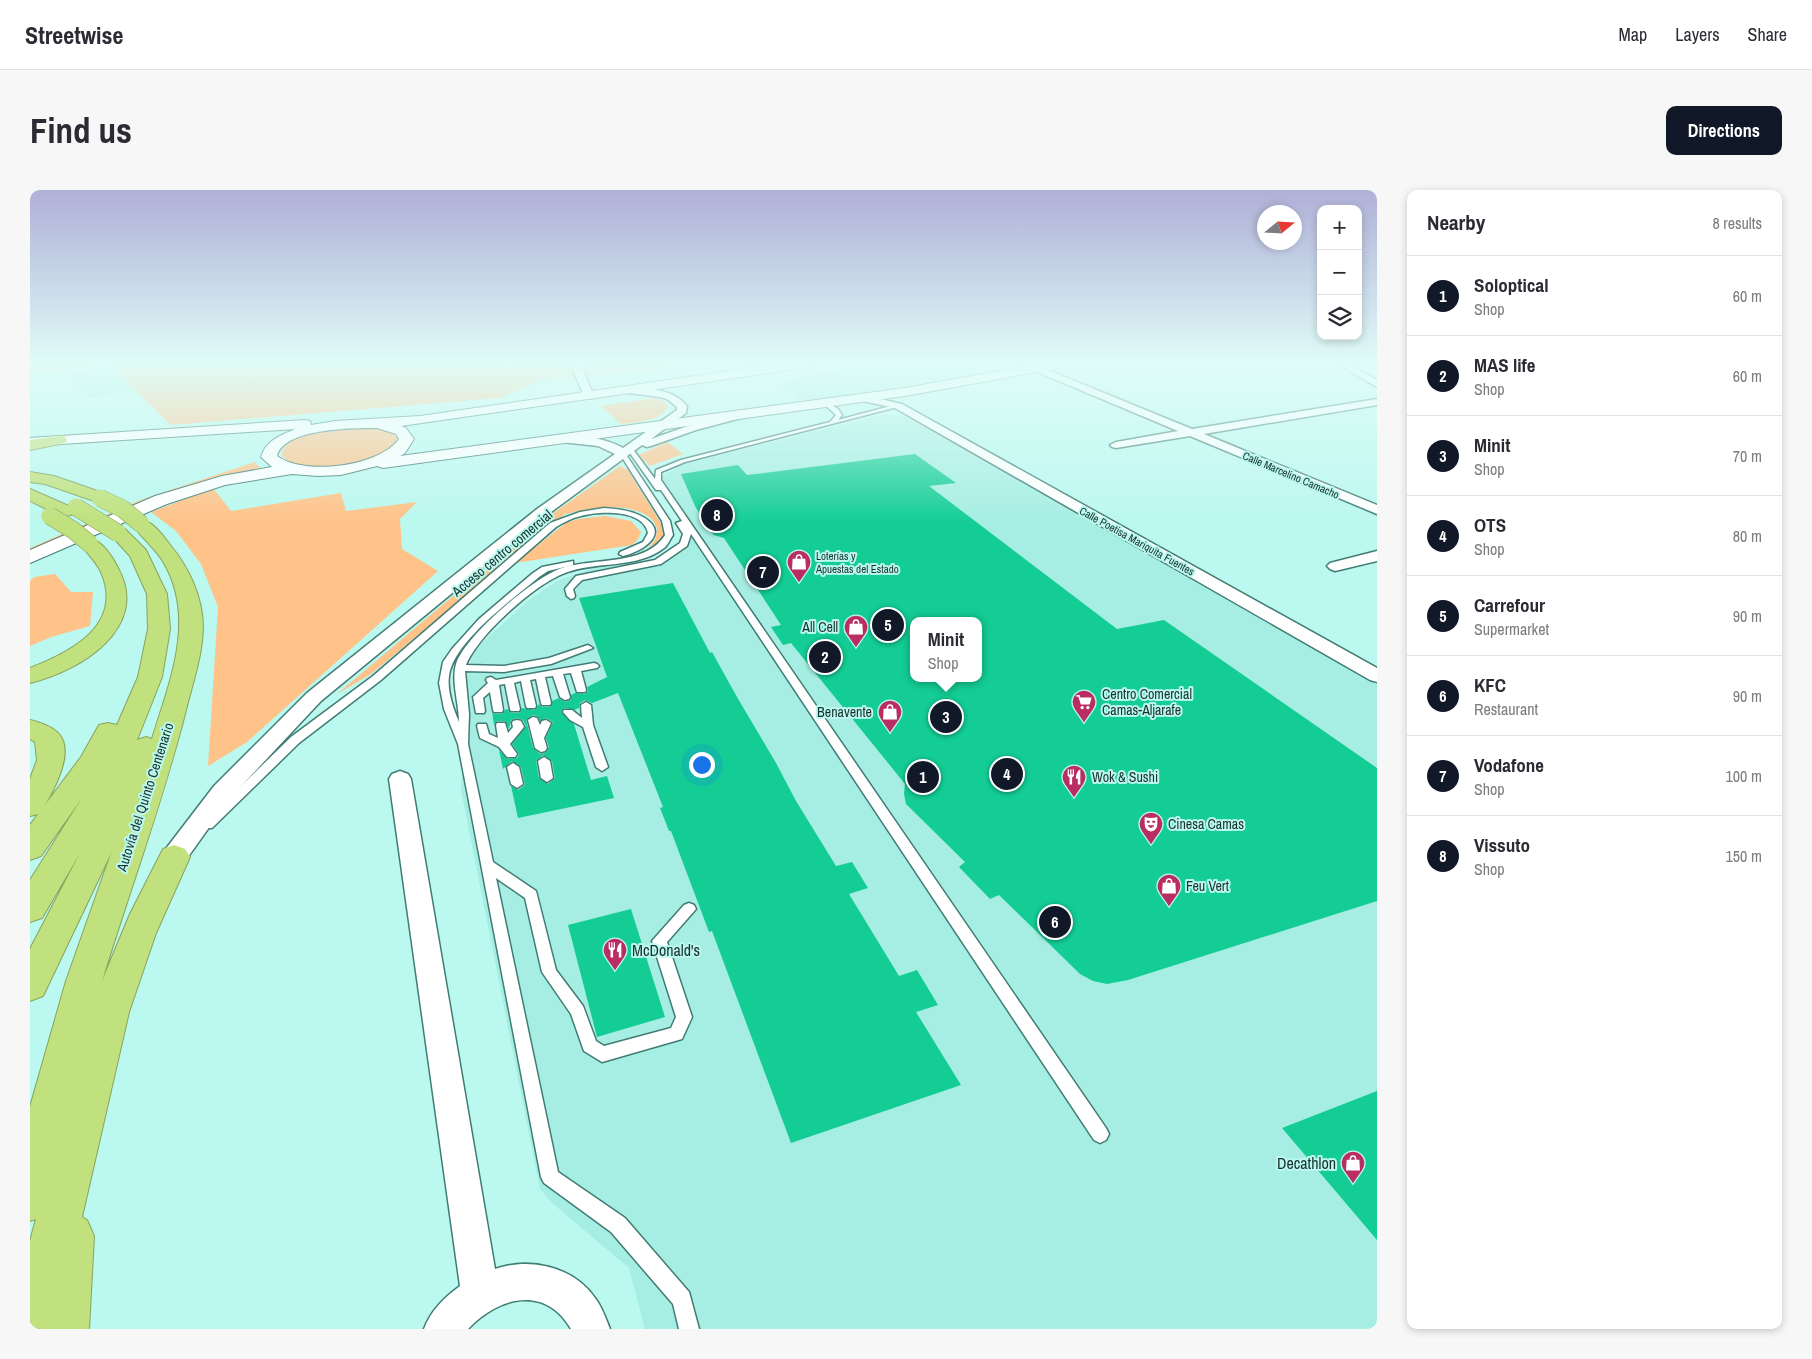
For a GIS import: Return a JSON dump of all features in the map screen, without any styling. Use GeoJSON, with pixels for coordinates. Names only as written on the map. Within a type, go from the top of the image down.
{"type":"FeatureCollection","features":[{"type":"Feature","properties":{"kind":"highway"},"geometry":{"type":"LineString","coordinates":[[30,445],[60,440]]}},
{"type":"Feature","properties":{"kind":"highway","name":"Autovía del Quinto Centenario"},"geometry":{"type":"LineString","coordinates":[[30,477],[48,479],[100,498],[123,509],[141,524],[167,550],[177,567],[191,614],[192,637],[165,739],[93,952],[51,1099],[30,1199]]}},
{"type":"Feature","properties":{"kind":"highway"},"geometry":{"type":"LineString","coordinates":[[30,494],[64,511],[105,538],[139,554],[157,594],[159,629],[150,677],[125,736],[90,811],[30,908]]}},
{"type":"Feature","properties":{"kind":"highway"},"geometry":{"type":"LineString","coordinates":[[30,507],[64,511]]}},
{"type":"Feature","properties":{"kind":"highway"},"geometry":{"type":"LineString","coordinates":[[30,848],[93,761],[120,703],[137,655],[141,616],[139,597],[132,576],[105,538],[74,530],[64,511]]}},
{"type":"Feature","properties":{"kind":"highway"},"geometry":{"type":"LineString","coordinates":[[30,676],[76,655],[99,639],[114,621],[118,601],[115,580],[100,553],[105,538]]}},
{"type":"Feature","properties":{"kind":"highway"},"geometry":{"type":"LineString","coordinates":[[30,985],[121,802],[151,737],[178,656],[192,637]]}},
{"type":"Feature","properties":{"kind":"highway"},"geometry":{"type":"LineString","coordinates":[[30,728],[48,738],[51,760],[41,786],[30,806]]}},
{"type":"Feature","properties":{"kind":"highway"},"geometry":{"type":"LineString","coordinates":[[39,1329],[53,1242],[100,1051],[121,979],[149,905],[174,857]]}},
{"type":"Feature","properties":{"kind":"highway"},"geometry":{"type":"LineString","coordinates":[[64,1329],[69,1252],[100,1051]]}},
{"type":"Feature","properties":{"kind":"main road"},"geometry":{"type":"LineString","coordinates":[[60,440],[288,425],[381,424],[439,416]]}},
{"type":"Feature","properties":{"kind":"main road"},"geometry":{"type":"LineString","coordinates":[[30,557],[161,500],[222,481],[292,469],[325,471],[726,416]]}},
{"type":"Feature","properties":{"kind":"main road"},"geometry":{"type":"LineString","coordinates":[[362,466],[392,455],[406,443],[407,436],[401,431],[381,424]]}},
{"type":"Feature","properties":{"kind":"main road"},"geometry":{"type":"LineString","coordinates":[[30,542],[144,494],[271,450],[292,435],[336,425]]}},
{"type":"Feature","properties":{"kind":"main road"},"geometry":{"type":"LineString","coordinates":[[223,429],[263,432],[273,436],[269,457],[276,464],[292,469]]}},
{"type":"Feature","properties":{"kind":"main road"},"geometry":{"type":"LineString","coordinates":[[30,445],[150,434]]}},
{"type":"Feature","properties":{"kind":"street"},"geometry":{"type":"LineString","coordinates":[[174,857],[222,792],[314,697],[542,512],[674,416]]}},
{"type":"Feature","properties":{"kind":"street"},"geometry":{"type":"LineString","coordinates":[[556,439],[599,443],[627,452],[692,428],[735,416]]}},
{"type":"Feature","properties":{"kind":"street","name":"Calle Poetisa Mariquita Fuentes"},"geometry":{"type":"LineString","coordinates":[[916,416],[1377,676]]}},
{"type":"Feature","properties":{"kind":"street","name":"Calle Marcelino Camacho"},"geometry":{"type":"LineString","coordinates":[[1151,416],[1377,510]]}},
{"type":"Feature","properties":{"kind":"street"},"geometry":{"type":"LineString","coordinates":[[1116,445],[1292,416]]}},
{"type":"Feature","properties":{"kind":"street"},"geometry":{"type":"LineString","coordinates":[[1335,566],[1377,556]]}},
{"type":"Feature","properties":{"kind":"street"},"geometry":{"type":"LineString","coordinates":[[400,779],[480,1293]]}},
{"type":"Feature","properties":{"kind":"street"},"geometry":{"type":"LineString","coordinates":[[443,1329],[455,1313],[480,1293],[508,1282],[535,1281],[560,1290],[580,1309],[591,1329]]}},
{"type":"Feature","properties":{"kind":"lane"},"geometry":{"type":"LineString","coordinates":[[833,422],[838,416]]}},
{"type":"Feature","properties":{"kind":"lane"},"geometry":{"type":"LineString","coordinates":[[857,416],[671,465],[658,471],[658,480],[1100,1134]]}},
{"type":"Feature","properties":{"kind":"lane"},"geometry":{"type":"LineString","coordinates":[[571,596],[569,589],[579,578],[658,562],[684,544],[687,534],[627,452]]}},
{"type":"Feature","properties":{"kind":"lane"},"geometry":{"type":"LineString","coordinates":[[627,452],[670,529],[670,536],[666,544],[646,555],[563,571],[534,588],[476,638],[466,652],[460,676],[464,716],[463,744],[550,1177],[618,1225],[682,1298],[688,1329]]}},
{"type":"Feature","properties":{"kind":"lane","name":"Acceso centro comercial"},"geometry":{"type":"LineString","coordinates":[[174,857],[295,740],[376,678],[553,526],[572,515],[600,511],[624,513],[646,522],[652,530],[651,538],[645,545],[630,552],[545,569],[457,646],[444,675],[449,712],[463,744]]}},
{"type":"Feature","properties":{"kind":"lane"},"geometry":{"type":"LineString","coordinates":[[461,668],[504,669],[551,661],[588,648]]}},
{"type":"Feature","properties":{"kind":"lane"},"geometry":{"type":"LineString","coordinates":[[480,711],[478,697],[494,683],[594,666]]}},
{"type":"Feature","properties":{"kind":"lane"},"geometry":{"type":"LineString","coordinates":[[479,668],[494,683],[498,710]]}},
{"type":"Feature","properties":{"kind":"lane"},"geometry":{"type":"LineString","coordinates":[[575,669],[581,690]]}},
{"type":"Feature","properties":{"kind":"lane"},"geometry":{"type":"LineString","coordinates":[[557,672],[565,696]]}},
{"type":"Feature","properties":{"kind":"lane"},"geometry":{"type":"LineString","coordinates":[[540,675],[546,703]]}},
{"type":"Feature","properties":{"kind":"lane"},"geometry":{"type":"LineString","coordinates":[[525,678],[531,706]]}},
{"type":"Feature","properties":{"kind":"lane"},"geometry":{"type":"LineString","coordinates":[[509,681],[515,709]]}},
{"type":"Feature","properties":{"kind":"lane"},"geometry":{"type":"LineString","coordinates":[[586,705],[588,725],[602,767]]}},
{"type":"Feature","properties":{"kind":"lane"},"geometry":{"type":"LineString","coordinates":[[568,712],[574,718],[588,725]]}},
{"type":"Feature","properties":{"kind":"lane"},"geometry":{"type":"LineString","coordinates":[[534,720],[540,743],[546,723]]}},
{"type":"Feature","properties":{"kind":"lane"},"geometry":{"type":"LineString","coordinates":[[504,744],[518,728],[517,723]]}},
{"type":"Feature","properties":{"kind":"lane"},"geometry":{"type":"LineString","coordinates":[[501,725],[504,744]]}},
{"type":"Feature","properties":{"kind":"lane"},"geometry":{"type":"LineString","coordinates":[[482,726],[484,736],[492,741],[504,744],[509,748],[510,754]]}},
{"type":"Feature","properties":{"kind":"lane"},"geometry":{"type":"LineString","coordinates":[[544,761],[547,778]]}},
{"type":"Feature","properties":{"kind":"lane"},"geometry":{"type":"LineString","coordinates":[[513,767],[517,784]]}},
{"type":"Feature","properties":{"kind":"lane"},"geometry":{"type":"LineString","coordinates":[[488,865],[531,895],[549,972],[578,1011],[590,1046],[602,1054],[676,1034],[684,1017],[659,941],[689,909]]}},
{"type":"Feature","properties":{"kind":"shaded area"},"geometry":{"type":"Polygon","coordinates":[[[162,416],[278,416],[171,425],[162,416]]]}},
{"type":"Feature","properties":{"kind":"shaded area"},"geometry":{"type":"Polygon","coordinates":[[[612,416],[659,416],[641,422],[621,424],[612,416]]]}},
{"type":"Feature","properties":{"kind":"shaded area"},"geometry":{"type":"Polygon","coordinates":[[[874,416],[907,416],[1377,685],[1377,1329],[645,1329],[629,1268],[552,1203],[540,1189],[461,790],[467,670],[476,648],[529,600],[557,581],[587,570],[654,559],[696,536],[661,477],[681,465],[874,416]]]}},
{"type":"Feature","properties":{"kind":"shaded area"},"geometry":{"type":"Polygon","coordinates":[[[369,427],[392,433],[397,438],[397,443],[384,454],[373,459],[346,466],[302,466],[290,462],[282,456],[285,447],[293,440],[305,435],[369,427]]]}},
{"type":"Feature","properties":{"kind":"shaded area"},"geometry":{"type":"Polygon","coordinates":[[[667,442],[683,454],[650,466],[639,455],[667,442]]]}},
{"type":"Feature","properties":{"kind":"shaded area"},"geometry":{"type":"Polygon","coordinates":[[[255,462],[261,469],[201,483],[143,503],[30,551],[30,548],[143,499],[255,462]]]}},
{"type":"Feature","properties":{"kind":"shaded area"},"geometry":{"type":"Polygon","coordinates":[[[620,466],[628,470],[662,525],[664,539],[648,549],[656,538],[657,528],[649,517],[639,511],[618,507],[565,514],[371,674],[337,694],[538,524],[620,466]]]}},
{"type":"Feature","properties":{"kind":"shaded area"},"geometry":{"type":"Polygon","coordinates":[[[213,488],[231,511],[341,493],[346,511],[417,502],[400,519],[402,549],[438,571],[247,742],[208,766],[218,607],[201,564],[176,531],[151,512],[213,488]]]}},
{"type":"Feature","properties":{"kind":"shaded area"},"geometry":{"type":"Polygon","coordinates":[[[605,516],[631,521],[641,532],[638,539],[632,545],[515,563],[566,523],[578,519],[605,516]]]}},
{"type":"Feature","properties":{"kind":"shaded area"},"geometry":{"type":"Polygon","coordinates":[[[55,574],[71,592],[93,592],[90,626],[51,637],[30,646],[30,581],[34,577],[55,574]]]}},
{"type":"Feature","properties":{"kind":"building","name":"Centro Comercial Camas-Aljarafe"},"geometry":{"type":"Polygon","coordinates":[[[915,454],[956,483],[929,486],[1117,629],[1164,620],[1377,768],[1377,901],[1128,980],[1107,984],[1093,981],[1080,974],[999,895],[990,899],[959,867],[965,862],[906,804],[905,784],[791,643],[783,645],[771,627],[781,625],[724,538],[711,532],[695,506],[681,474],[738,465],[747,475],[915,454]]]}},
{"type":"Feature","properties":{"kind":"building"},"geometry":{"type":"Polygon","coordinates":[[[673,583],[710,653],[712,652],[796,801],[836,866],[852,862],[868,888],[849,894],[899,976],[917,970],[938,1005],[916,1012],[961,1085],[791,1143],[712,931],[709,932],[671,831],[669,831],[660,808],[663,807],[618,693],[592,703],[585,700],[580,703],[579,708],[574,710],[564,708],[561,712],[574,724],[591,780],[607,776],[614,798],[518,818],[511,786],[518,790],[525,785],[521,767],[512,761],[503,769],[499,750],[507,759],[517,758],[519,754],[512,744],[526,726],[523,720],[517,718],[511,720],[509,729],[505,721],[497,721],[494,725],[492,711],[494,714],[502,714],[508,709],[511,713],[519,713],[522,708],[535,710],[539,704],[542,707],[550,707],[552,701],[559,698],[565,702],[571,700],[571,695],[575,693],[585,694],[588,691],[587,687],[607,677],[579,598],[673,583]],[[533,715],[526,720],[533,748],[540,754],[545,753],[549,747],[546,738],[553,722],[546,718],[540,721],[537,716],[533,715]],[[543,755],[536,761],[539,778],[548,784],[555,778],[552,761],[543,755]]]}},
{"type":"Feature","properties":{"kind":"building","name":"McDonald's"},"geometry":{"type":"Polygon","coordinates":[[[631,909],[665,1017],[597,1037],[568,925],[631,909]]]}},
{"type":"Feature","properties":{"kind":"building","name":"Decathlon"},"geometry":{"type":"Polygon","coordinates":[[[1377,1091],[1377,1240],[1282,1128],[1377,1091]]]}},
{"type":"Feature","properties":{"kind":"place","name":"Vissuto"},"geometry":{"type":"Point","coordinates":[717,515]}},
{"type":"Feature","properties":{"kind":"place","name":"Vodafone"},"geometry":{"type":"Point","coordinates":[763,572]}},
{"type":"Feature","properties":{"kind":"place","name":"Loterías y Apuestas del Estado"},"geometry":{"type":"Point","coordinates":[799,583]}},
{"type":"Feature","properties":{"kind":"place","name":"Carrefour"},"geometry":{"type":"Point","coordinates":[888,625]}},
{"type":"Feature","properties":{"kind":"place","name":"All Cell"},"geometry":{"type":"Point","coordinates":[856,648]}},
{"type":"Feature","properties":{"kind":"place","name":"MAS life"},"geometry":{"type":"Point","coordinates":[825,657]}},
{"type":"Feature","properties":{"kind":"place","name":"Minit"},"geometry":{"type":"Point","coordinates":[946,717]}},
{"type":"Feature","properties":{"kind":"place","name":"Centro Comercial Camas-Aljarafe"},"geometry":{"type":"Point","coordinates":[1084,723]}},
{"type":"Feature","properties":{"kind":"place","name":"Benavente"},"geometry":{"type":"Point","coordinates":[890,733]}},
{"type":"Feature","properties":{"kind":"place","name":"OTS"},"geometry":{"type":"Point","coordinates":[1007,774]}},
{"type":"Feature","properties":{"kind":"place","name":"Soloptical"},"geometry":{"type":"Point","coordinates":[923,777]}},
{"type":"Feature","properties":{"kind":"place","name":"Wok & Sushi"},"geometry":{"type":"Point","coordinates":[1074,798]}},
{"type":"Feature","properties":{"kind":"place","name":"Cinesa Camas"},"geometry":{"type":"Point","coordinates":[1151,845]}},
{"type":"Feature","properties":{"kind":"place","name":"Feu Vert"},"geometry":{"type":"Point","coordinates":[1169,907]}},
{"type":"Feature","properties":{"kind":"place","name":"KFC"},"geometry":{"type":"Point","coordinates":[1055,922]}},
{"type":"Feature","properties":{"kind":"place","name":"McDonald's"},"geometry":{"type":"Point","coordinates":[615,971]}},
{"type":"Feature","properties":{"kind":"place","name":"Decathlon"},"geometry":{"type":"Point","coordinates":[1353,1184]}}]}
